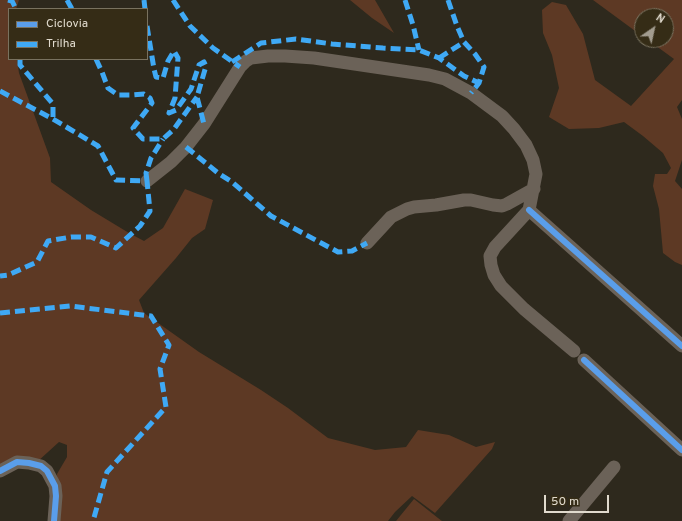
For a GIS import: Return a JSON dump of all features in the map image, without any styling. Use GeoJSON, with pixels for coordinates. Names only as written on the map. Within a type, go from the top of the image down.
{"type":"FeatureCollection","features":[{"type":"Feature","properties":{"kind":"street"},"geometry":{"type":"LineString","coordinates":[[147,181],[171,162],[186,147],[204,124],[240,67],[251,58],[268,56],[314,58],[429,75],[445,79],[471,93],[502,116],[526,145],[533,160],[536,174],[529,210],[495,247],[490,256],[490,265],[501,286],[524,309],[574,351]]}},
{"type":"Feature","properties":{"kind":"street"},"geometry":{"type":"LineString","coordinates":[[367,243],[391,217],[407,209],[464,200],[502,206],[534,189]]}},
{"type":"Feature","properties":{"kind":"street"},"geometry":{"type":"LineString","coordinates":[[529,210],[682,346]]}},
{"type":"Feature","properties":{"kind":"street"},"geometry":{"type":"LineString","coordinates":[[584,360],[682,450]]}},
{"type":"Feature","properties":{"kind":"street"},"geometry":{"type":"LineString","coordinates":[[0,472],[17,462],[41,466],[48,471],[55,486],[56,496],[54,521]]}},
{"type":"Feature","properties":{"kind":"street"},"geometry":{"type":"LineString","coordinates":[[569,521],[614,467]]}},
{"type":"Feature","properties":{"kind":"shaded area"},"geometry":{"type":"Polygon","coordinates":[[[0,0],[19,0],[16,8],[8,8],[8,60],[17,60],[19,73],[50,158],[51,182],[91,210],[144,241],[163,228],[185,189],[213,200],[205,229],[192,238],[139,300],[144,313],[199,352],[288,408],[328,438],[375,450],[406,447],[418,430],[449,435],[476,447],[495,442],[492,449],[435,513],[412,496],[388,521],[60,521],[57,474],[67,457],[67,445],[59,442],[37,462],[0,468],[0,0]]]}},
{"type":"Feature","properties":{"kind":"shaded area"},"geometry":{"type":"Polygon","coordinates":[[[350,0],[375,0],[394,33],[372,18],[350,0]]]}},
{"type":"Feature","properties":{"kind":"shaded area"},"geometry":{"type":"Polygon","coordinates":[[[593,0],[682,0],[682,100],[677,107],[682,119],[682,160],[675,181],[682,189],[682,265],[675,262],[663,253],[659,209],[653,186],[655,174],[667,174],[671,168],[663,153],[624,122],[599,128],[569,129],[549,117],[559,88],[552,55],[543,33],[542,10],[552,2],[566,5],[583,34],[595,80],[631,106],[674,59],[659,48],[674,48],[674,8],[634,8],[634,30],[593,0]]]}},
{"type":"Feature","properties":{"kind":"shaded area"},"geometry":{"type":"Polygon","coordinates":[[[414,499],[438,518],[442,521],[396,521],[414,499]]]}},
{"type":"Feature","properties":{"kind":"marked path"},"geometry":{"type":"LineString","coordinates":[[8,0],[12,1],[16,8]]}},
{"type":"Feature","properties":{"kind":"marked path"},"geometry":{"type":"LineString","coordinates":[[67,0],[71,8]]}},
{"type":"Feature","properties":{"kind":"marked path"},"geometry":{"type":"LineString","coordinates":[[144,0],[145,8]]}},
{"type":"Feature","properties":{"kind":"marked path"},"geometry":{"type":"LineString","coordinates":[[173,0],[190,26],[213,48],[240,67]]}},
{"type":"Feature","properties":{"kind":"marked path"},"geometry":{"type":"LineString","coordinates":[[405,0],[419,50]]}},
{"type":"Feature","properties":{"kind":"marked path"},"geometry":{"type":"LineString","coordinates":[[448,0],[464,42],[484,67],[479,83],[471,93]]}},
{"type":"Feature","properties":{"kind":"marked path"},"geometry":{"type":"LineString","coordinates":[[148,32],[156,77],[163,78],[168,61],[174,51],[178,58],[175,98],[169,113],[176,110],[191,89],[199,65],[204,62],[206,66],[197,97],[204,124]]}},
{"type":"Feature","properties":{"kind":"marked path"},"geometry":{"type":"LineString","coordinates":[[232,62],[261,43],[296,39],[332,44],[419,50],[439,58],[464,76],[479,83]]}},
{"type":"Feature","properties":{"kind":"marked path"},"geometry":{"type":"LineString","coordinates":[[439,58],[464,42]]}},
{"type":"Feature","properties":{"kind":"marked path"},"geometry":{"type":"LineString","coordinates":[[20,60],[20,65],[53,104],[53,119]]}},
{"type":"Feature","properties":{"kind":"marked path"},"geometry":{"type":"LineString","coordinates":[[96,60],[108,88],[118,95],[144,94],[150,98],[152,103],[133,128],[143,139],[163,139],[174,129],[197,97]]}},
{"type":"Feature","properties":{"kind":"marked path"},"geometry":{"type":"LineString","coordinates":[[0,91],[53,119],[98,146],[116,180],[147,181],[150,211],[140,226],[116,248],[91,237],[71,237],[48,241],[37,262],[8,275],[0,276]]}},
{"type":"Feature","properties":{"kind":"marked path"},"geometry":{"type":"LineString","coordinates":[[147,181],[146,173],[151,158],[163,139]]}},
{"type":"Feature","properties":{"kind":"marked path"},"geometry":{"type":"LineString","coordinates":[[186,147],[218,173],[232,182],[271,216],[338,252],[352,251],[367,243]]}},
{"type":"Feature","properties":{"kind":"marked path"},"geometry":{"type":"LineString","coordinates":[[0,313],[70,306],[151,316],[169,345],[160,369],[166,407],[107,472],[93,521]]}},
{"type":"Feature","properties":{"kind":"cycle path"},"geometry":{"type":"LineString","coordinates":[[529,210],[682,346]]}},
{"type":"Feature","properties":{"kind":"cycle path"},"geometry":{"type":"LineString","coordinates":[[584,360],[682,450]]}},
{"type":"Feature","properties":{"kind":"cycle path"},"geometry":{"type":"LineString","coordinates":[[0,471],[17,462],[41,466],[47,471],[55,486],[56,496],[54,521]]}}]}
